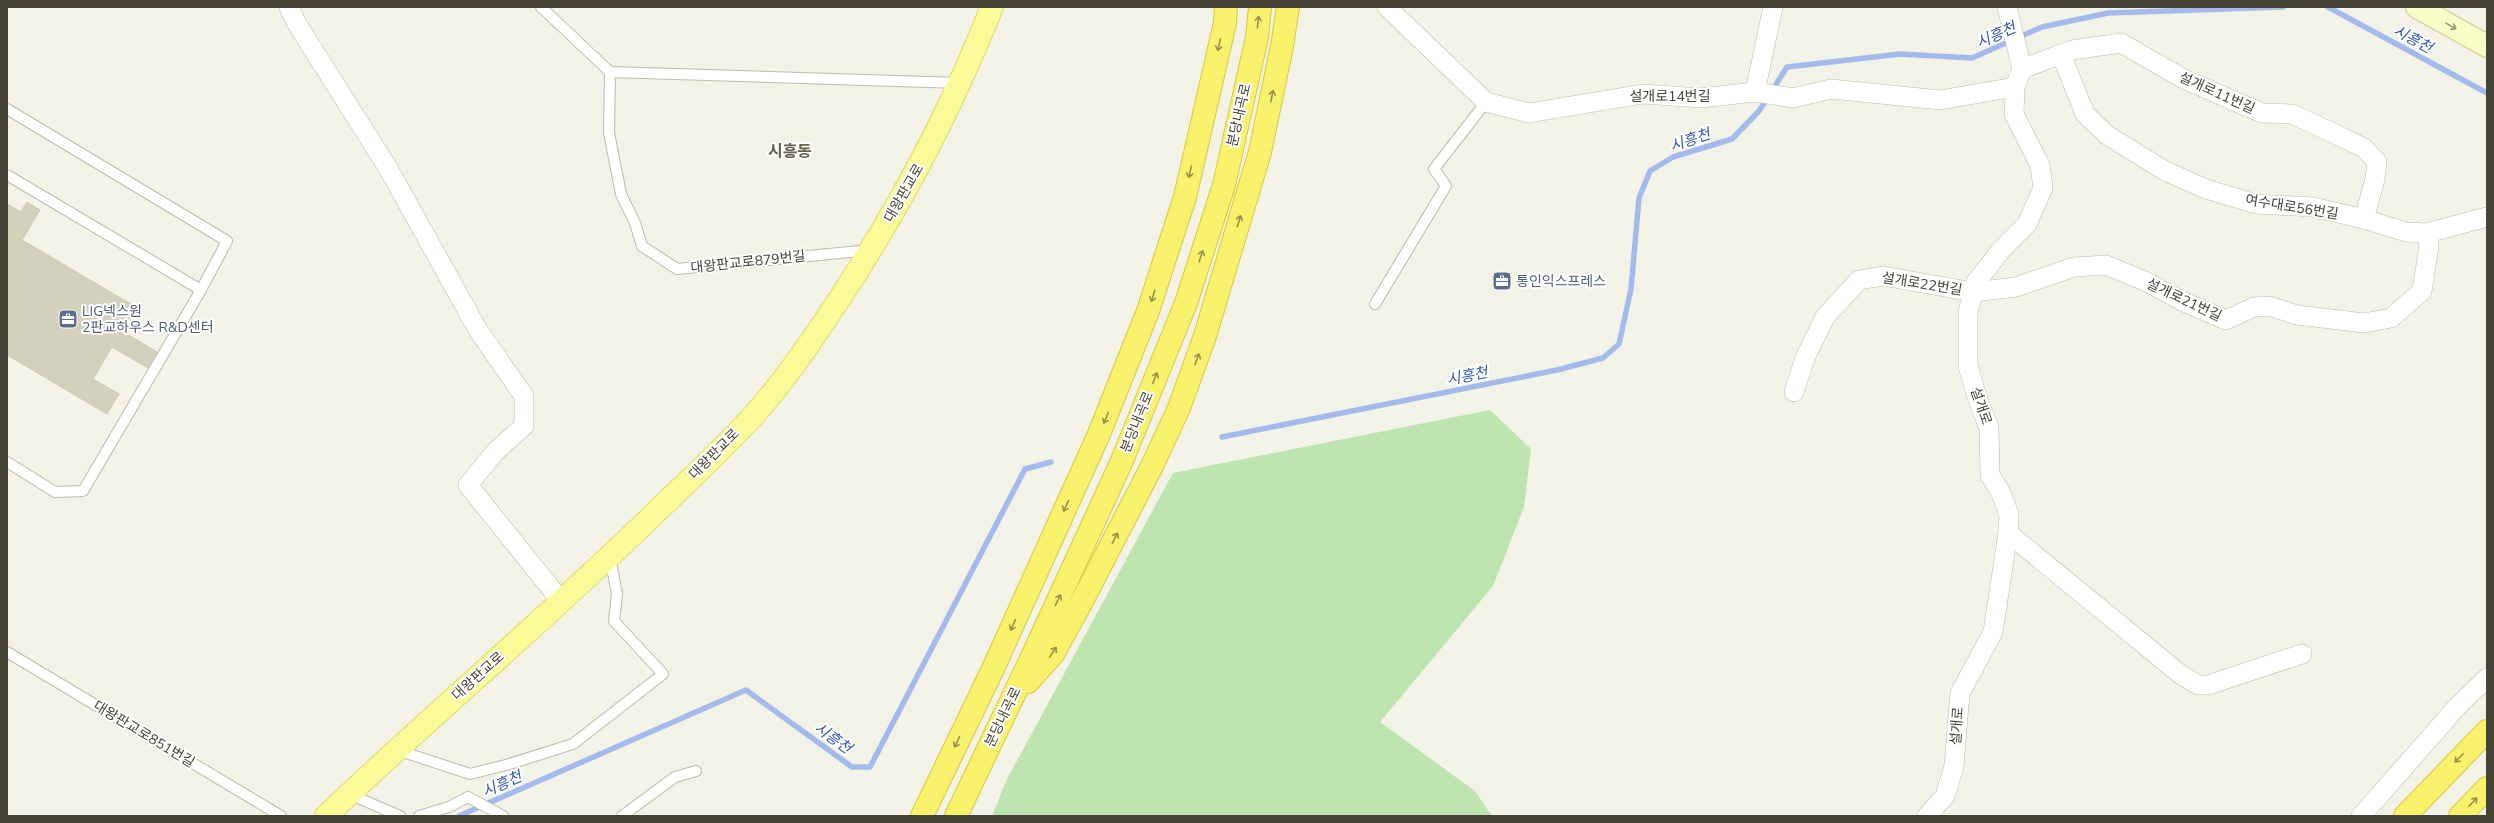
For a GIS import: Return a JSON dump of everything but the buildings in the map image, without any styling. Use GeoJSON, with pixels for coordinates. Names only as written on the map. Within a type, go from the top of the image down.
{"type":"FeatureCollection","features":[{"type":"Feature","properties":{"kind":"highway"},"geometry":{"type":"LineString","coordinates":[[922,816],[992,671],[1093,448],[1148,310],[1185,197],[1225,23],[1226,7]]}},
{"type":"Feature","properties":{"kind":"highway","name":"분당내곡로"},"geometry":{"type":"LineString","coordinates":[[956,816],[1121,463],[1186,303],[1224,185],[1256,37],[1260,7]]}},
{"type":"Feature","properties":{"kind":"highway"},"geometry":{"type":"LineString","coordinates":[[1010,703],[1053,654],[1152,466],[1179,408],[1205,336],[1260,152],[1282,46],[1288,7]]}},
{"type":"Feature","properties":{"kind":"highway"},"geometry":{"type":"LineString","coordinates":[[2405,816],[2487,731]]}},
{"type":"Feature","properties":{"kind":"highway"},"geometry":{"type":"LineString","coordinates":[[2460,816],[2487,788]]}},
{"type":"Feature","properties":{"kind":"main road","name":"대왕판교로"},"geometry":{"type":"LineString","coordinates":[[326,816],[395,750],[610,557],[754,414],[814,337],[872,250],[920,167],[962,83],[992,7]]}},
{"type":"Feature","properties":{"kind":"main road"},"geometry":{"type":"LineString","coordinates":[[2417,7],[2487,46]]}},
{"type":"Feature","properties":{"kind":"street"},"geometry":{"type":"LineString","coordinates":[[289,7],[297,24],[388,168],[478,330],[524,396],[524,426],[495,452],[468,485],[561,601]]}},
{"type":"Feature","properties":{"kind":"street","name":"설개로14번길"},"geometry":{"type":"LineString","coordinates":[[1387,7],[1486,102],[1529,113],[1643,94],[1701,98],[1756,93],[1793,98],[1832,89],[1940,100],[2015,88]]}},
{"type":"Feature","properties":{"kind":"street"},"geometry":{"type":"LineString","coordinates":[[1756,93],[1773,7]]}},
{"type":"Feature","properties":{"kind":"street"},"geometry":{"type":"LineString","coordinates":[[2007,7],[2020,60]]}},
{"type":"Feature","properties":{"kind":"street","name":"설개로11번길"},"geometry":{"type":"LineString","coordinates":[[2020,60],[2061,54],[2086,47],[2121,43],[2184,79],[2262,113],[2292,114],[2364,148],[2377,162],[2375,179],[2364,219]]}},
{"type":"Feature","properties":{"kind":"street","name":"여수대로56번길"},"geometry":{"type":"LineString","coordinates":[[2061,54],[2085,114],[2107,135],[2165,171],[2206,189],[2256,204],[2313,207],[2364,219],[2406,232],[2427,233],[2487,217]]}},
{"type":"Feature","properties":{"kind":"street","name":"설개로"},"geometry":{"type":"LineString","coordinates":[[1927,816],[1945,796],[1954,766],[1960,693],[1993,632],[2008,533],[2008,514],[2001,493],[1990,475],[1989,428],[1968,366],[1968,312],[1976,282],[2002,249],[2027,224],[2043,188],[2040,165],[2014,114],[2015,88],[2020,60]]}},
{"type":"Feature","properties":{"kind":"street","name":"설개로21번길"},"geometry":{"type":"LineString","coordinates":[[1973,292],[2016,288],[2074,267],[2106,265],[2147,282],[2182,301],[2226,320],[2254,307],[2269,306],[2297,315],[2364,323],[2391,318],[2422,291],[2429,246],[2427,233]]}},
{"type":"Feature","properties":{"kind":"street","name":"설개로22번길"},"geometry":{"type":"LineString","coordinates":[[1794,392],[1805,358],[1825,317],[1859,280],[1883,276],[1973,292]]}},
{"type":"Feature","properties":{"kind":"street"},"geometry":{"type":"LineString","coordinates":[[2008,533],[2180,674],[2198,685],[2218,683],[2302,654]]}},
{"type":"Feature","properties":{"kind":"street"},"geometry":{"type":"LineString","coordinates":[[2360,816],[2457,707],[2487,678]]}},
{"type":"Feature","properties":{"kind":"lane"},"geometry":{"type":"LineString","coordinates":[[541,7],[610,72],[962,83]]}},
{"type":"Feature","properties":{"kind":"lane","name":"대왕판교로879번길"},"geometry":{"type":"LineString","coordinates":[[610,72],[611,140],[621,194],[635,223],[642,246],[678,269],[872,250]]}},
{"type":"Feature","properties":{"kind":"lane"},"geometry":{"type":"LineString","coordinates":[[1375,304],[1446,186],[1434,169],[1486,102]]}},
{"type":"Feature","properties":{"kind":"lane"},"geometry":{"type":"LineString","coordinates":[[7,109],[227,240],[201,290],[83,491],[55,492],[7,462]]}},
{"type":"Feature","properties":{"kind":"lane"},"geometry":{"type":"LineString","coordinates":[[7,175],[201,290]]}},
{"type":"Feature","properties":{"kind":"lane"},"geometry":{"type":"LineString","coordinates":[[395,750],[470,774],[506,765],[573,744],[663,674],[614,621],[617,594],[610,557]]}},
{"type":"Feature","properties":{"kind":"lane","name":"대왕판교로851번길"},"geometry":{"type":"LineString","coordinates":[[7,652],[281,816]]}},
{"type":"Feature","properties":{"kind":"lane"},"geometry":{"type":"LineString","coordinates":[[622,816],[676,777],[696,771]]}},
{"type":"Feature","properties":{"kind":"lane"},"geometry":{"type":"LineString","coordinates":[[349,794],[400,816]]}},
{"type":"Feature","properties":{"kind":"lane"},"geometry":{"type":"LineString","coordinates":[[419,816],[449,807],[468,797],[503,816]]}},
{"type":"Feature","properties":{"kind":"green space"},"geometry":{"type":"Polygon","coordinates":[[[1490,410],[1531,449],[1524,507],[1493,586],[1380,722],[1475,791],[1492,816],[992,816],[1007,779],[1173,473],[1490,410]]]}},
{"type":"Feature","properties":{"kind":"waterway","name":"시흥천"},"geometry":{"type":"LineString","coordinates":[[1222,437],[1557,370],[1603,358],[1619,344],[1631,289],[1639,198],[1650,171],[1673,157],[1732,139],[1759,111],[1787,67],[1900,54],[1972,58],[2042,27],[2108,13],[2283,7]]}},
{"type":"Feature","properties":{"kind":"waterway","name":"시흥천"},"geometry":{"type":"LineString","coordinates":[[2328,7],[2487,93]]}},
{"type":"Feature","properties":{"kind":"waterway","name":"시흥천"},"geometry":{"type":"LineString","coordinates":[[459,816],[746,690],[852,767],[870,767],[1025,469],[1051,462]]}},
{"type":"Feature","properties":{"kind":"place","name":"통인익스프레스"},"geometry":{"type":"Point","coordinates":[1502,281]}},
{"type":"Feature","properties":{"kind":"place","name":"LIG넥스원 2판교하우스 R&D센터"},"geometry":{"type":"Point","coordinates":[68,319]}},
{"type":"Feature","properties":{"kind":"district","name":"시흥동"},"geometry":{"type":"Point","coordinates":[790,152]}}]}
